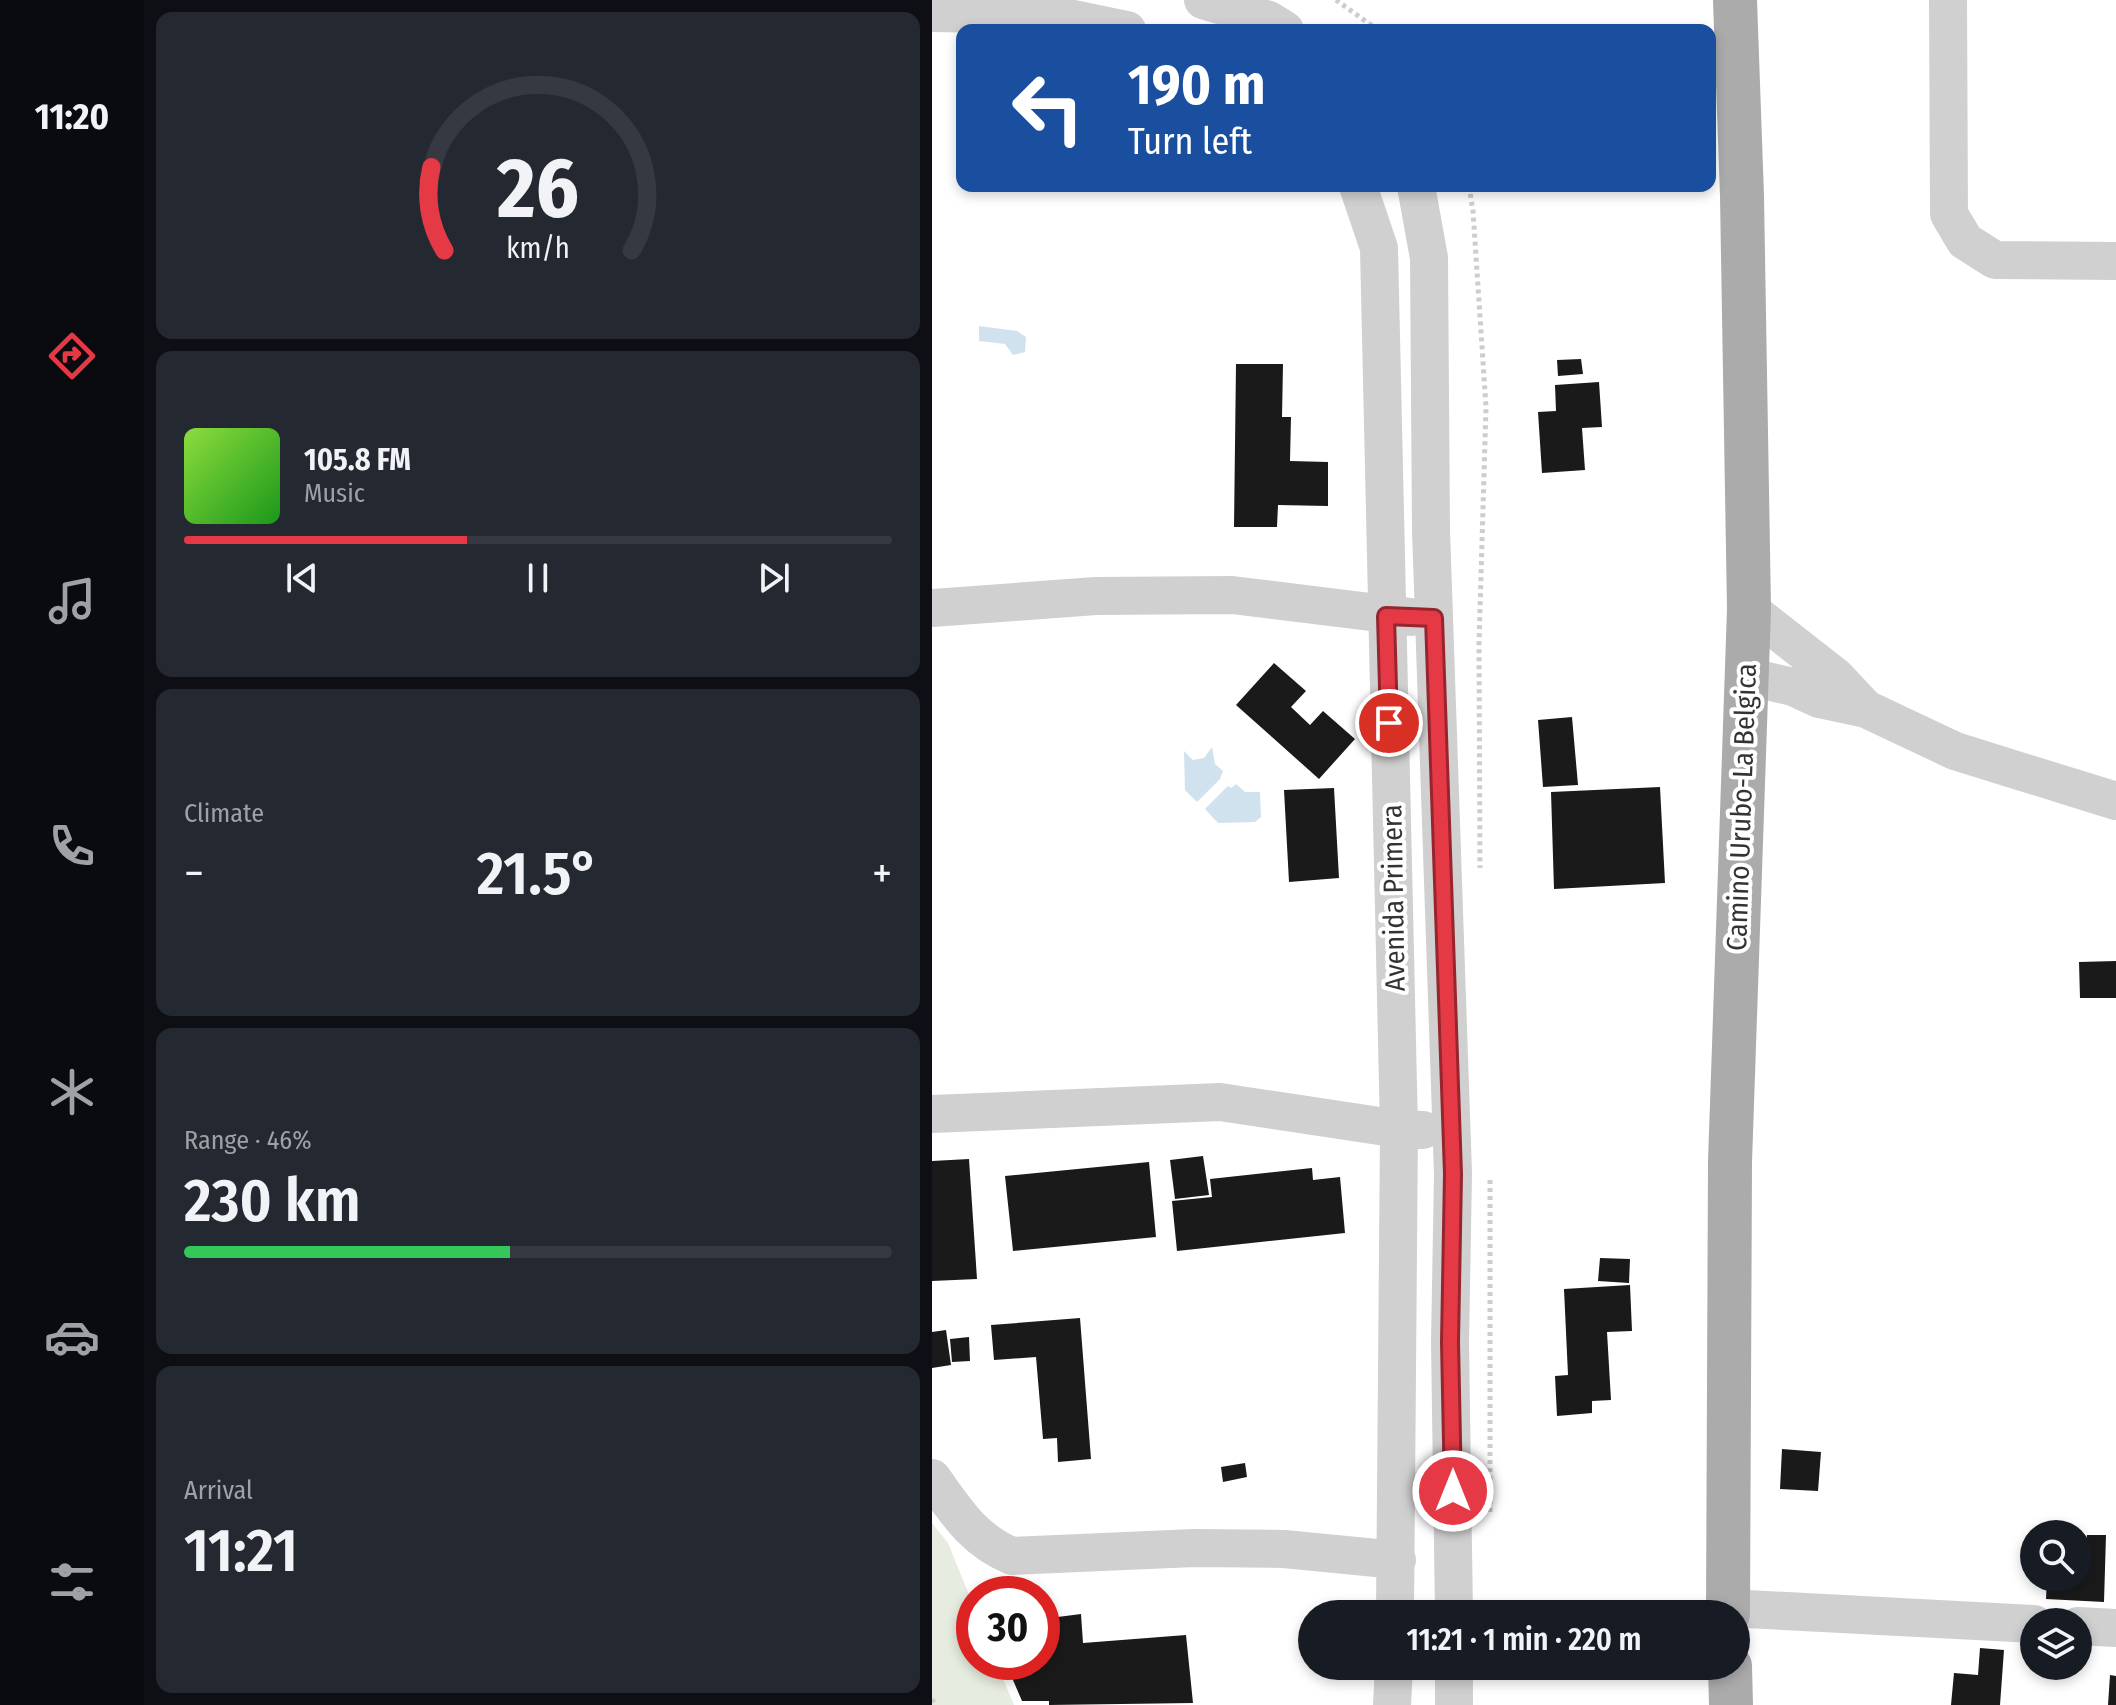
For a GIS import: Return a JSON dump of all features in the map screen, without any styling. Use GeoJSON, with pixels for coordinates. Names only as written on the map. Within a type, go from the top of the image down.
{"type":"FeatureCollection","features":[{"type":"Feature","properties":{"kind":"main road","name":"Camino Urubo-La Belgica"},"geometry":{"type":"LineString","coordinates":[[1728,1600],[1730,1162],[1749,609],[1742,196],[1735,0]]}},
{"type":"Feature","properties":{"kind":"main road"},"geometry":{"type":"LineString","coordinates":[[1730,1680],[1731,1705]]}},
{"type":"Feature","properties":{"kind":"street"},"geometry":{"type":"LineString","coordinates":[[1203,0],[1275,24]]}},
{"type":"Feature","properties":{"kind":"street"},"geometry":{"type":"LineString","coordinates":[[1948,0],[1949,214],[1965,241],[1995,260],[2116,261]]}},
{"type":"Feature","properties":{"kind":"street"},"geometry":{"type":"LineString","coordinates":[[932,13],[1054,15],[1098,24]]}},
{"type":"Feature","properties":{"kind":"street","name":"Avenida Primera"},"geometry":{"type":"LineString","coordinates":[[1360,192],[1379,248],[1399,1129],[1396,1600]]}},
{"type":"Feature","properties":{"kind":"street","name":"Avenida Primera"},"geometry":{"type":"LineString","coordinates":[[1417,192],[1429,258],[1431,530],[1454,1236],[1450,1342],[1454,1600]]}},
{"type":"Feature","properties":{"kind":"street"},"geometry":{"type":"LineString","coordinates":[[932,608],[1096,596],[1232,595],[1386,616],[1434,618]]}},
{"type":"Feature","properties":{"kind":"street"},"geometry":{"type":"LineString","coordinates":[[1749,609],[1836,677],[1866,709]]}},
{"type":"Feature","properties":{"kind":"street"},"geometry":{"type":"LineString","coordinates":[[1745,676],[1793,687],[1819,699],[1866,709],[1955,751],[2116,801]]}},
{"type":"Feature","properties":{"kind":"street"},"geometry":{"type":"LineString","coordinates":[[932,1114],[1220,1102],[1399,1129],[1451,1131]]}},
{"type":"Feature","properties":{"kind":"street"},"geometry":{"type":"LineString","coordinates":[[932,1478],[968,1526],[990,1547],[1012,1556],[1194,1548],[1254,1549],[1397,1560]]}},
{"type":"Feature","properties":{"kind":"street"},"geometry":{"type":"LineString","coordinates":[[1750,1612],[2020,1623]]}},
{"type":"Feature","properties":{"kind":"street"},"geometry":{"type":"LineString","coordinates":[[2092,1627],[2116,1628]]}},
{"type":"Feature","properties":{"kind":"street"},"geometry":{"type":"LineString","coordinates":[[1392,1705],[1393,1680]]}},
{"type":"Feature","properties":{"kind":"street"},"geometry":{"type":"LineString","coordinates":[[1454,1680],[1454,1705]]}},
{"type":"Feature","properties":{"kind":"path"},"geometry":{"type":"LineString","coordinates":[[1336,0],[1370,24]]}},
{"type":"Feature","properties":{"kind":"path"},"geometry":{"type":"LineString","coordinates":[[1470,192],[1486,407],[1479,644],[1480,873]]}},
{"type":"Feature","properties":{"kind":"path"},"geometry":{"type":"LineString","coordinates":[[1490,1167],[1490,1527]]}},
{"type":"Feature","properties":{"kind":"path"},"geometry":{"type":"LineString","coordinates":[[932,1699],[935,1705]]}},
{"type":"Feature","properties":{"kind":"shaded area"},"geometry":{"type":"Polygon","coordinates":[[[932,1523],[948,1543],[961,1576],[956,1576],[956,1680],[1004,1680],[1014,1705],[932,1705],[932,1523]]]}},
{"type":"Feature","properties":{"kind":"water"},"geometry":{"type":"Polygon","coordinates":[[[979,326],[1017,331],[1026,337],[1025,352],[1013,355],[1005,344],[979,341],[979,326]]]}},
{"type":"Feature","properties":{"kind":"water"},"geometry":{"type":"Polygon","coordinates":[[[1212,747],[1215,764],[1223,771],[1220,779],[1197,802],[1185,790],[1184,751],[1193,760],[1204,758],[1212,747]]]}},
{"type":"Feature","properties":{"kind":"water"},"geometry":{"type":"Polygon","coordinates":[[[1236,784],[1245,792],[1260,792],[1261,817],[1255,822],[1218,823],[1205,809],[1228,786],[1231,788],[1236,784]]]}},
{"type":"Feature","properties":{"kind":"building"},"geometry":{"type":"Polygon","coordinates":[[[1581,359],[1583,374],[1558,376],[1557,360],[1581,359]]]}},
{"type":"Feature","properties":{"kind":"building"},"geometry":{"type":"Polygon","coordinates":[[[1236,364],[1283,364],[1282,417],[1291,417],[1290,461],[1328,462],[1328,506],[1278,505],[1277,527],[1234,527],[1236,364]]]}},
{"type":"Feature","properties":{"kind":"building"},"geometry":{"type":"Polygon","coordinates":[[[1599,382],[1602,427],[1582,428],[1585,470],[1542,473],[1538,412],[1556,411],[1555,385],[1599,382]]]}},
{"type":"Feature","properties":{"kind":"building"},"geometry":{"type":"Polygon","coordinates":[[[1274,663],[1306,691],[1291,707],[1310,725],[1323,711],[1355,739],[1319,779],[1236,705],[1274,663]]]}},
{"type":"Feature","properties":{"kind":"building"},"geometry":{"type":"Polygon","coordinates":[[[1572,717],[1578,785],[1543,787],[1538,720],[1572,717]]]}},
{"type":"Feature","properties":{"kind":"building"},"geometry":{"type":"Polygon","coordinates":[[[1660,787],[1665,883],[1554,889],[1551,792],[1660,787]]]}},
{"type":"Feature","properties":{"kind":"building"},"geometry":{"type":"Polygon","coordinates":[[[1334,788],[1339,878],[1289,882],[1284,790],[1334,788]]]}},
{"type":"Feature","properties":{"kind":"building"},"geometry":{"type":"Polygon","coordinates":[[[2116,961],[2116,998],[2080,998],[2079,962],[2116,961]]]}},
{"type":"Feature","properties":{"kind":"building"},"geometry":{"type":"Polygon","coordinates":[[[1203,1156],[1209,1195],[1175,1199],[1170,1160],[1203,1156]]]}},
{"type":"Feature","properties":{"kind":"building"},"geometry":{"type":"Polygon","coordinates":[[[969,1159],[977,1279],[932,1281],[932,1161],[969,1159]]]}},
{"type":"Feature","properties":{"kind":"building"},"geometry":{"type":"Polygon","coordinates":[[[1149,1162],[1156,1237],[1013,1251],[1005,1176],[1149,1162]]]}},
{"type":"Feature","properties":{"kind":"building"},"geometry":{"type":"Polygon","coordinates":[[[1312,1168],[1313,1180],[1340,1177],[1345,1233],[1177,1251],[1172,1201],[1212,1197],[1210,1179],[1312,1168]]]}},
{"type":"Feature","properties":{"kind":"building"},"geometry":{"type":"Polygon","coordinates":[[[1600,1258],[1630,1259],[1629,1283],[1598,1281],[1600,1258]]]}},
{"type":"Feature","properties":{"kind":"building"},"geometry":{"type":"Polygon","coordinates":[[[1630,1285],[1632,1331],[1607,1332],[1611,1400],[1592,1401],[1592,1413],[1557,1416],[1555,1376],[1568,1375],[1564,1289],[1630,1285]]]}},
{"type":"Feature","properties":{"kind":"building"},"geometry":{"type":"Polygon","coordinates":[[[1080,1318],[1091,1459],[1058,1462],[1057,1438],[1043,1439],[1036,1357],[994,1360],[991,1325],[1080,1318]]]}},
{"type":"Feature","properties":{"kind":"building"},"geometry":{"type":"Polygon","coordinates":[[[946,1330],[951,1365],[932,1368],[932,1332],[946,1330]]]}},
{"type":"Feature","properties":{"kind":"building"},"geometry":{"type":"Polygon","coordinates":[[[969,1337],[970,1361],[952,1362],[950,1339],[969,1337]]]}},
{"type":"Feature","properties":{"kind":"building"},"geometry":{"type":"Polygon","coordinates":[[[1782,1449],[1821,1452],[1818,1491],[1780,1489],[1782,1449]]]}},
{"type":"Feature","properties":{"kind":"building"},"geometry":{"type":"Polygon","coordinates":[[[1245,1463],[1247,1477],[1223,1482],[1221,1467],[1245,1463]]]}},
{"type":"Feature","properties":{"kind":"building"},"geometry":{"type":"Polygon","coordinates":[[[2092,1535],[2106,1535],[2104,1602],[2046,1599],[2046,1592],[2092,1592],[2092,1535]]]}},
{"type":"Feature","properties":{"kind":"building"},"geometry":{"type":"Polygon","coordinates":[[[1081,1614],[1083,1643],[1186,1635],[1193,1703],[1049,1705],[1049,1701],[1022,1701],[1013,1680],[1060,1680],[1060,1617],[1081,1614]]]}},
{"type":"Feature","properties":{"kind":"building"},"geometry":{"type":"Polygon","coordinates":[[[1980,1648],[2004,1650],[2000,1705],[1951,1705],[1954,1673],[1978,1675],[1980,1648]]]}},
{"type":"Feature","properties":{"kind":"building"},"geometry":{"type":"Polygon","coordinates":[[[2110,1675],[2116,1676],[2116,1705],[2108,1705],[2110,1675]]]}},
{"type":"Feature","properties":{"kind":"route"},"geometry":{"type":"LineString","coordinates":[[1389,723],[1386,616],[1434,618],[1453,1174],[1450,1342],[1453,1491]]}}]}
